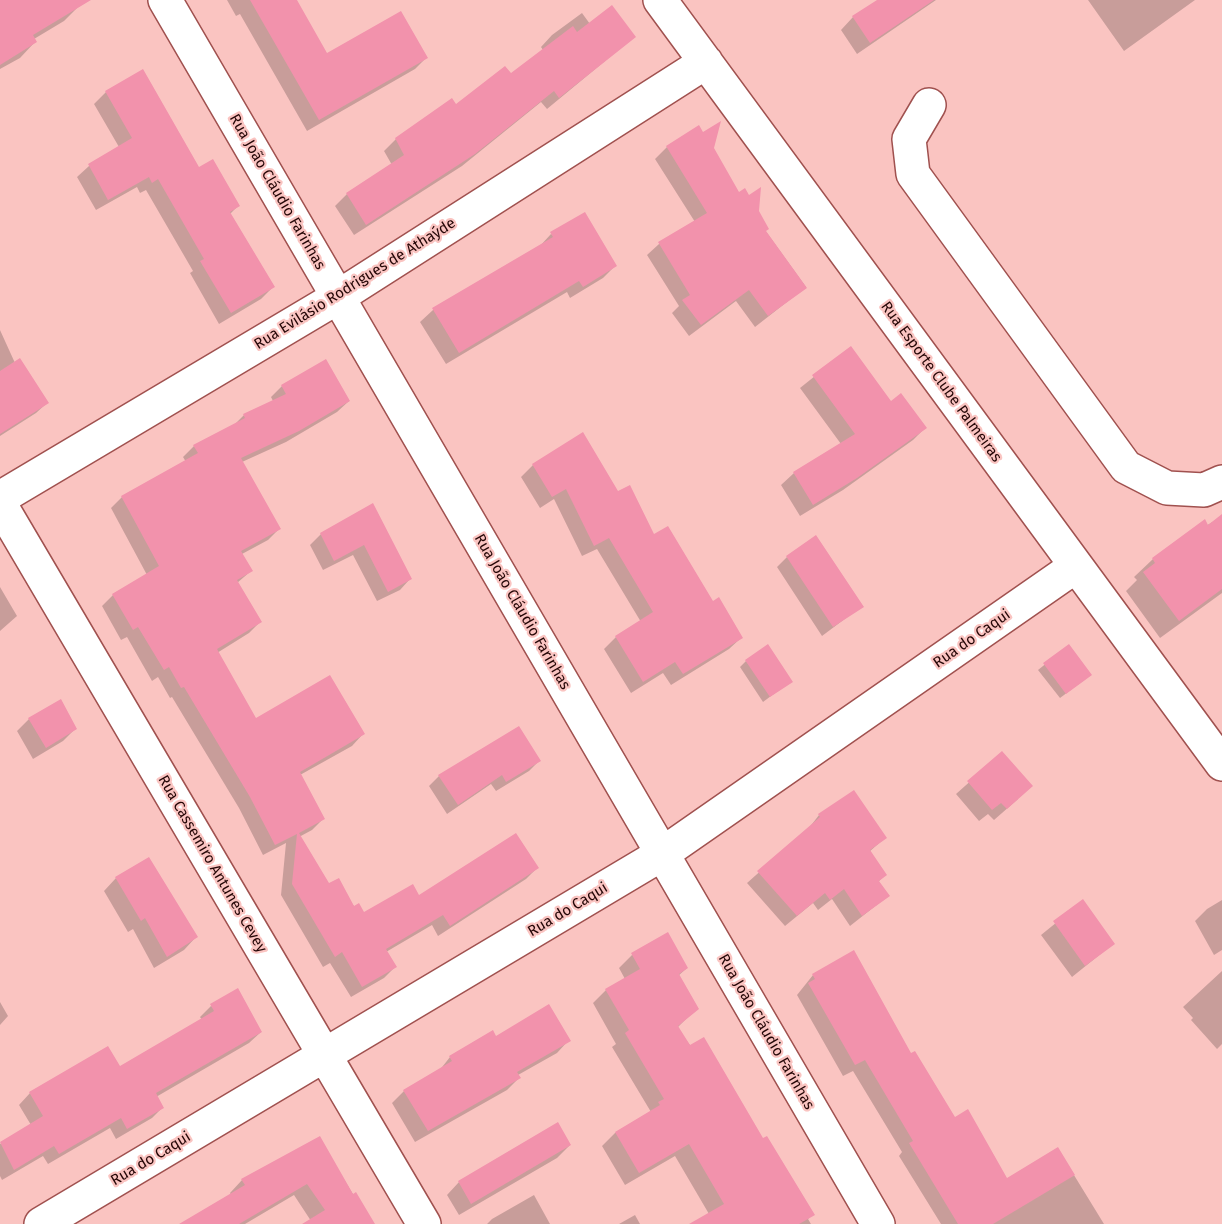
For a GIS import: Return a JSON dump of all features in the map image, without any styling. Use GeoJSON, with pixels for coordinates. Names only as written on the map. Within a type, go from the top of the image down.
{"type":"FeatureCollection","features":[{"type":"Feature","properties":{"kind":"street","name":"Rua João Cláudio Farinhas"},"geometry":{"type":"LineString","coordinates":[[165,0],[878,1224]]}},
{"type":"Feature","properties":{"kind":"street","name":"Rua Esporte Clube Palmeiras"},"geometry":{"type":"LineString","coordinates":[[660,0],[1222,764]]}},
{"type":"Feature","properties":{"kind":"street","name":"Rua Evilásio Rodrigues de Athaýde"},"geometry":{"type":"LineString","coordinates":[[0,498],[338,297],[706,62]]}},
{"type":"Feature","properties":{"kind":"street"},"geometry":{"type":"LineString","coordinates":[[929,105],[909,139],[913,174],[1126,467],[1167,488],[1204,490],[1222,482]]}},
{"type":"Feature","properties":{"kind":"street","name":"Rua Cassemiro Antunes Cevey"},"geometry":{"type":"LineString","coordinates":[[0,504],[424,1224]]}},
{"type":"Feature","properties":{"kind":"street","name":"Rua do Caqui"},"geometry":{"type":"LineString","coordinates":[[41,1224],[662,854],[1076,566]]}},
{"type":"Feature","properties":{"kind":"building"},"geometry":{"type":"Polygon","coordinates":[[[0,0],[91,0],[33,35],[37,42],[0,65],[0,0]]]}},
{"type":"Feature","properties":{"kind":"building"},"geometry":{"type":"Polygon","coordinates":[[[250,0],[297,0],[327,53],[401,11],[428,58],[319,120],[250,0]]]}},
{"type":"Feature","properties":{"kind":"building"},"geometry":{"type":"Polygon","coordinates":[[[877,0],[934,0],[870,43],[852,16],[877,0]]]}},
{"type":"Feature","properties":{"kind":"building"},"geometry":{"type":"Polygon","coordinates":[[[612,5],[636,37],[559,98],[554,91],[475,154],[366,225],[346,193],[404,155],[395,138],[452,98],[456,104],[505,66],[511,73],[573,26],[577,32],[612,5]]]}},
{"type":"Feature","properties":{"kind":"building"},"geometry":{"type":"Polygon","coordinates":[[[143,69],[199,167],[213,159],[240,206],[230,212],[275,287],[231,313],[200,261],[204,259],[158,179],[152,183],[149,177],[108,200],[88,164],[132,138],[105,91],[143,69]]]}},
{"type":"Feature","properties":{"kind":"building"},"geometry":{"type":"Polygon","coordinates":[[[721,121],[714,148],[739,192],[745,188],[749,195],[761,187],[759,211],[769,229],[766,231],[807,288],[768,316],[749,290],[701,325],[682,300],[690,295],[658,242],[707,213],[666,146],[699,125],[703,132],[721,121]]]}},
{"type":"Feature","properties":{"kind":"building"},"geometry":{"type":"Polygon","coordinates":[[[585,212],[617,266],[583,287],[579,281],[459,353],[432,308],[553,237],[550,232],[585,212]]]}},
{"type":"Feature","properties":{"kind":"building"},"geometry":{"type":"Polygon","coordinates":[[[851,346],[891,401],[901,393],[927,428],[857,478],[813,505],[793,472],[855,434],[812,375],[851,346]]]}},
{"type":"Feature","properties":{"kind":"building"},"geometry":{"type":"Polygon","coordinates":[[[20,358],[49,403],[0,434],[0,371],[20,358]]]}},
{"type":"Feature","properties":{"kind":"building"},"geometry":{"type":"Polygon","coordinates":[[[326,359],[350,401],[299,431],[241,458],[281,529],[241,551],[253,571],[237,580],[262,622],[217,649],[256,718],[330,675],[365,734],[300,772],[325,819],[299,833],[329,883],[339,878],[354,906],[359,903],[364,912],[413,884],[419,895],[516,833],[539,868],[450,926],[443,915],[386,949],[397,967],[362,987],[342,952],[335,957],[292,884],[297,834],[275,845],[250,797],[184,687],[181,688],[169,667],[164,670],[138,627],[133,630],[112,594],[159,566],[121,496],[198,453],[193,445],[245,418],[243,414],[286,394],[281,385],[326,359]]]}},
{"type":"Feature","properties":{"kind":"building"},"geometry":{"type":"Polygon","coordinates":[[[583,432],[618,491],[630,485],[654,534],[668,526],[713,601],[719,597],[743,638],[683,674],[675,662],[643,682],[615,636],[653,612],[609,538],[594,546],[566,489],[552,497],[532,464],[583,432]]]}},
{"type":"Feature","properties":{"kind":"building"},"geometry":{"type":"Polygon","coordinates":[[[373,503],[412,579],[388,592],[364,545],[334,561],[320,533],[373,503]]]}},
{"type":"Feature","properties":{"kind":"building"},"geometry":{"type":"Polygon","coordinates":[[[1222,514],[1222,589],[1179,621],[1143,572],[1155,563],[1152,558],[1205,519],[1208,525],[1222,514]]]}},
{"type":"Feature","properties":{"kind":"building"},"geometry":{"type":"Polygon","coordinates":[[[816,535],[864,607],[833,627],[786,556],[816,535]]]}},
{"type":"Feature","properties":{"kind":"building"},"geometry":{"type":"Polygon","coordinates":[[[768,644],[793,682],[770,697],[745,660],[768,644]]]}},
{"type":"Feature","properties":{"kind":"building"},"geometry":{"type":"Polygon","coordinates":[[[1069,644],[1092,675],[1066,694],[1043,663],[1069,644]]]}},
{"type":"Feature","properties":{"kind":"building"},"geometry":{"type":"Polygon","coordinates":[[[61,699],[77,729],[46,748],[28,718],[61,699]]]}},
{"type":"Feature","properties":{"kind":"building"},"geometry":{"type":"Polygon","coordinates":[[[519,726],[541,761],[506,782],[502,775],[458,805],[438,775],[519,726]]]}},
{"type":"Feature","properties":{"kind":"building"},"geometry":{"type":"Polygon","coordinates":[[[1002,751],[1033,786],[1007,809],[1001,803],[992,810],[967,781],[1002,751]]]}},
{"type":"Feature","properties":{"kind":"building"},"geometry":{"type":"Polygon","coordinates":[[[854,790],[887,838],[870,850],[887,875],[879,881],[890,896],[862,916],[844,889],[830,900],[825,893],[797,916],[757,871],[820,817],[818,814],[854,790]]]}},
{"type":"Feature","properties":{"kind":"building"},"geometry":{"type":"Polygon","coordinates":[[[149,857],[198,937],[167,957],[145,918],[141,921],[115,877],[149,857]]]}},
{"type":"Feature","properties":{"kind":"building"},"geometry":{"type":"Polygon","coordinates":[[[1083,899],[1115,944],[1085,966],[1053,921],[1083,899]]]}},
{"type":"Feature","properties":{"kind":"building"},"geometry":{"type":"Polygon","coordinates":[[[668,932],[688,968],[679,974],[699,1009],[678,1026],[690,1045],[704,1037],[763,1138],[767,1136],[815,1215],[799,1224],[689,1224],[724,1204],[689,1144],[639,1173],[615,1132],[660,1105],[658,1102],[664,1099],[625,1033],[629,1030],[605,989],[640,969],[631,953],[668,932]]]}},
{"type":"Feature","properties":{"kind":"building"},"geometry":{"type":"Polygon","coordinates":[[[854,950],[911,1053],[915,1051],[955,1117],[968,1109],[1007,1178],[1058,1147],[1075,1175],[993,1224],[958,1224],[909,1143],[913,1141],[865,1060],[855,1065],[808,983],[815,979],[812,974],[854,950]]]}},
{"type":"Feature","properties":{"kind":"building"},"geometry":{"type":"Polygon","coordinates":[[[238,988],[262,1032],[156,1093],[164,1108],[127,1129],[121,1118],[59,1154],[54,1146],[14,1170],[0,1142],[43,1116],[29,1092],[108,1046],[120,1066],[214,1011],[210,1004],[238,988]]]}},
{"type":"Feature","properties":{"kind":"building"},"geometry":{"type":"Polygon","coordinates":[[[549,1004],[571,1041],[517,1072],[521,1078],[428,1131],[403,1090],[452,1061],[449,1056],[493,1030],[496,1036],[549,1004]]]}},
{"type":"Feature","properties":{"kind":"building"},"geometry":{"type":"Polygon","coordinates":[[[558,1122],[571,1145],[471,1204],[458,1181],[558,1122]]]}},
{"type":"Feature","properties":{"kind":"building"},"geometry":{"type":"Polygon","coordinates":[[[320,1136],[353,1194],[356,1192],[375,1224],[302,1224],[325,1210],[307,1184],[239,1224],[179,1224],[245,1185],[241,1179],[320,1136]]]}}]}
